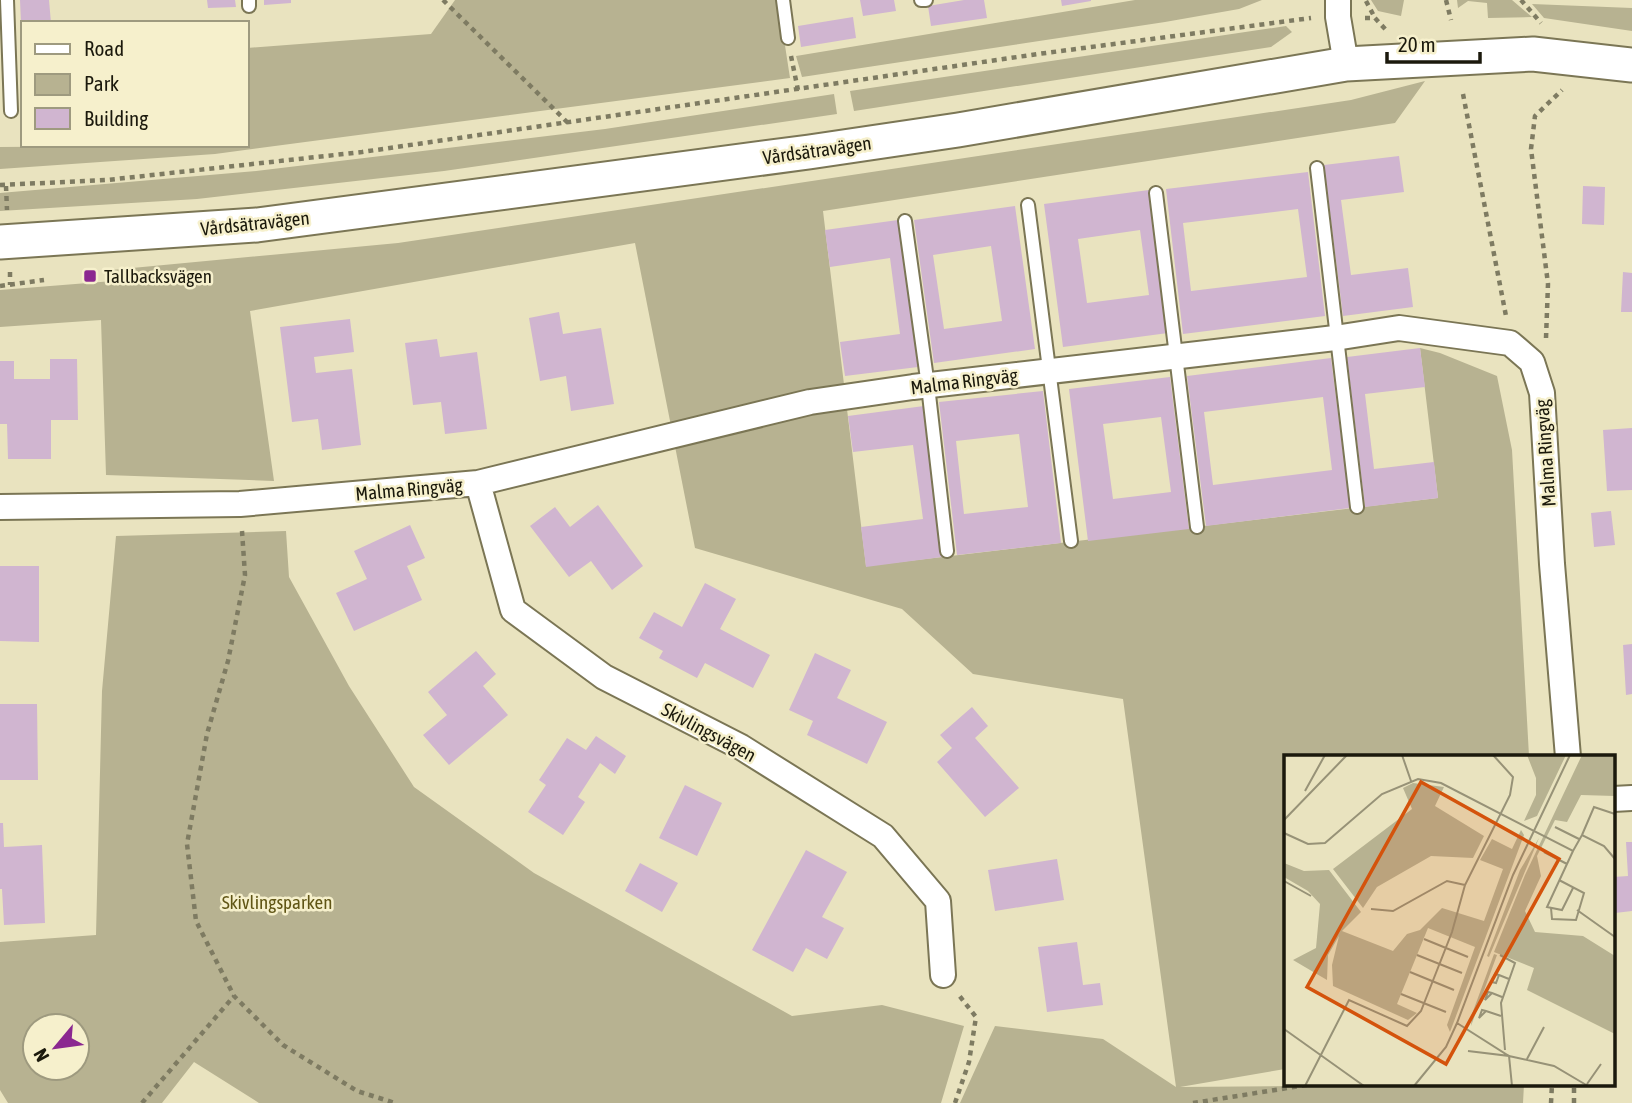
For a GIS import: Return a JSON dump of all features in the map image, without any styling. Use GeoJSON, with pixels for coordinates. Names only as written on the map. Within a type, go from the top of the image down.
{"type":"FeatureCollection","features":[{"type":"Feature","properties":{"kind":"main road","name":"Vårdsätravägen"},"geometry":{"type":"LineString","coordinates":[[0,242],[257,225],[726,163],[958,130],[1346,64],[1532,54],[1632,65]]}},
{"type":"Feature","properties":{"kind":"street"},"geometry":{"type":"LineString","coordinates":[[1338,9],[1346,64]]}},
{"type":"Feature","properties":{"kind":"street","name":"Malma Ringväg"},"geometry":{"type":"LineString","coordinates":[[0,507],[240,504],[478,484],[810,402],[1399,328],[1510,343]]}},
{"type":"Feature","properties":{"kind":"street"},"geometry":{"type":"LineString","coordinates":[[1510,343],[1532,362]]}},
{"type":"Feature","properties":{"kind":"street","name":"Malma Ringväg"},"geometry":{"type":"LineString","coordinates":[[1532,362],[1542,393],[1567,755]]}},
{"type":"Feature","properties":{"kind":"street","name":"Skivlingsvägen"},"geometry":{"type":"LineString","coordinates":[[478,484],[513,610],[604,677],[741,747],[883,836],[938,901],[943,975]]}},
{"type":"Feature","properties":{"kind":"street"},"geometry":{"type":"LineString","coordinates":[[1614,799],[1632,798]]}},
{"type":"Feature","properties":{"kind":"lane"},"geometry":{"type":"LineString","coordinates":[[6,0],[12,111]]}},
{"type":"Feature","properties":{"kind":"lane"},"geometry":{"type":"LineString","coordinates":[[783,0],[788,38]]}},
{"type":"Feature","properties":{"kind":"lane"},"geometry":{"type":"LineString","coordinates":[[921,0],[926,0]]}},
{"type":"Feature","properties":{"kind":"lane"},"geometry":{"type":"LineString","coordinates":[[1317,168],[1357,507]]}},
{"type":"Feature","properties":{"kind":"lane"},"geometry":{"type":"LineString","coordinates":[[1156,193],[1197,527]]}},
{"type":"Feature","properties":{"kind":"lane"},"geometry":{"type":"LineString","coordinates":[[1028,205],[1071,541]]}},
{"type":"Feature","properties":{"kind":"lane"},"geometry":{"type":"LineString","coordinates":[[905,221],[947,551]]}},
{"type":"Feature","properties":{"kind":"path"},"geometry":{"type":"LineString","coordinates":[[443,0],[569,123]]}},
{"type":"Feature","properties":{"kind":"path"},"geometry":{"type":"LineString","coordinates":[[1366,0],[1375,18],[1394,34]]}},
{"type":"Feature","properties":{"kind":"path"},"geometry":{"type":"LineString","coordinates":[[1446,0],[1451,20]]}},
{"type":"Feature","properties":{"kind":"path"},"geometry":{"type":"LineString","coordinates":[[1521,0],[1542,24]]}},
{"type":"Feature","properties":{"kind":"path"},"geometry":{"type":"LineString","coordinates":[[0,185],[107,180],[362,152],[1285,20],[1338,9],[1375,18]]}},
{"type":"Feature","properties":{"kind":"path"},"geometry":{"type":"LineString","coordinates":[[788,38],[797,90]]}},
{"type":"Feature","properties":{"kind":"path"},"geometry":{"type":"LineString","coordinates":[[1532,362],[1544,351],[1548,325],[1548,284],[1531,149],[1535,116],[1562,90],[1574,89]]}},
{"type":"Feature","properties":{"kind":"path"},"geometry":{"type":"LineString","coordinates":[[1463,94],[1502,285],[1510,343]]}},
{"type":"Feature","properties":{"kind":"path"},"geometry":{"type":"LineString","coordinates":[[0,286],[44,280]]}},
{"type":"Feature","properties":{"kind":"path"},"geometry":{"type":"LineString","coordinates":[[240,504],[245,575],[228,661],[206,734],[187,844],[196,921],[234,996],[283,1045],[357,1091],[395,1103]]}},
{"type":"Feature","properties":{"kind":"path"},"geometry":{"type":"LineString","coordinates":[[943,975],[976,1017],[969,1062],[955,1103]]}},
{"type":"Feature","properties":{"kind":"path"},"geometry":{"type":"LineString","coordinates":[[142,1103],[234,996]]}},
{"type":"Feature","properties":{"kind":"path"},"geometry":{"type":"LineString","coordinates":[[1193,1103],[1300,1086]]}},
{"type":"Feature","properties":{"kind":"green space"},"geometry":{"type":"Polygon","coordinates":[[[455,0],[778,0],[790,78],[215,154],[0,169],[0,147],[248,147],[248,48],[431,34],[455,0]]]}},
{"type":"Feature","properties":{"kind":"green space"},"geometry":{"type":"Polygon","coordinates":[[[1135,0],[1262,0],[1239,9],[1165,22],[802,77],[796,56],[1135,0]]]}},
{"type":"Feature","properties":{"kind":"green space"},"geometry":{"type":"Polygon","coordinates":[[[1371,0],[1404,0],[1401,16],[1378,11],[1371,0]]]}},
{"type":"Feature","properties":{"kind":"green space"},"geometry":{"type":"Polygon","coordinates":[[[1457,0],[1512,0],[1532,17],[1488,18],[1487,3],[1468,1],[1458,8],[1457,0]]]}},
{"type":"Feature","properties":{"kind":"green space"},"geometry":{"type":"Polygon","coordinates":[[[1532,4],[1632,8],[1632,31],[1544,18],[1532,4]]]}},
{"type":"Feature","properties":{"kind":"green space"},"geometry":{"type":"Polygon","coordinates":[[[1286,26],[1292,32],[1271,47],[854,111],[850,91],[1286,26]]]}},
{"type":"Feature","properties":{"kind":"green space"},"geometry":{"type":"Polygon","coordinates":[[[1425,81],[1395,123],[823,211],[866,566],[1438,498],[1420,348],[1440,353],[1497,376],[1512,450],[1529,755],[1284,755],[1284,1069],[1180,1087],[1524,1086],[1523,1103],[960,1103],[995,1026],[1103,1039],[1176,1087],[1123,699],[973,674],[902,609],[695,548],[635,243],[250,311],[274,481],[106,475],[101,320],[0,327],[0,290],[113,281],[111,270],[398,243],[1351,100],[1425,81]]]}},
{"type":"Feature","properties":{"kind":"green space"},"geometry":{"type":"Polygon","coordinates":[[[834,94],[837,114],[444,171],[197,199],[0,211],[0,193],[256,171],[605,129],[834,94]]]}},
{"type":"Feature","properties":{"kind":"green space","name":"Skivlingsparken"},"geometry":{"type":"Polygon","coordinates":[[[286,531],[289,577],[349,686],[414,787],[534,873],[792,1016],[882,1005],[964,1026],[941,1103],[259,1103],[194,1062],[162,1103],[8,1103],[0,1090],[0,942],[96,935],[102,691],[116,536],[286,531]]]}},
{"type":"Feature","properties":{"kind":"building"},"geometry":{"type":"Polygon","coordinates":[[[20,0],[49,0],[51,21],[21,23],[20,0]]]}},
{"type":"Feature","properties":{"kind":"building"},"geometry":{"type":"Polygon","coordinates":[[[207,0],[235,0],[236,7],[208,8],[207,0]]]}},
{"type":"Feature","properties":{"kind":"building"},"geometry":{"type":"Polygon","coordinates":[[[264,0],[291,0],[291,3],[264,5],[264,0]]]}},
{"type":"Feature","properties":{"kind":"building"},"geometry":{"type":"Polygon","coordinates":[[[860,0],[894,0],[896,11],[863,16],[860,0]]]}},
{"type":"Feature","properties":{"kind":"building"},"geometry":{"type":"Polygon","coordinates":[[[964,0],[984,0],[987,18],[931,26],[928,6],[964,0]]]}},
{"type":"Feature","properties":{"kind":"building"},"geometry":{"type":"Polygon","coordinates":[[[1061,0],[1091,0],[1091,1],[1062,6],[1061,0]]]}},
{"type":"Feature","properties":{"kind":"building"},"geometry":{"type":"Polygon","coordinates":[[[853,17],[856,38],[801,47],[798,26],[853,17]]]}},
{"type":"Feature","properties":{"kind":"building"},"geometry":{"type":"Polygon","coordinates":[[[1399,156],[1404,192],[1341,200],[1351,275],[1408,268],[1413,307],[1343,316],[1324,165],[1399,156]]]}},
{"type":"Feature","properties":{"kind":"building"},"geometry":{"type":"Polygon","coordinates":[[[1308,172],[1325,316],[1183,334],[1166,189],[1308,172]],[[1298,209],[1183,223],[1191,291],[1307,277],[1298,209]]]}},
{"type":"Feature","properties":{"kind":"building"},"geometry":{"type":"Polygon","coordinates":[[[1583,186],[1605,187],[1604,225],[1582,224],[1583,186]]]}},
{"type":"Feature","properties":{"kind":"building"},"geometry":{"type":"Polygon","coordinates":[[[1149,190],[1168,333],[1063,347],[1044,204],[1149,190]],[[1140,230],[1078,239],[1087,303],[1149,295],[1140,230]]]}},
{"type":"Feature","properties":{"kind":"building"},"geometry":{"type":"Polygon","coordinates":[[[1015,206],[1035,349],[934,363],[914,220],[1015,206]],[[991,246],[933,255],[944,329],[1002,321],[991,246]]]}},
{"type":"Feature","properties":{"kind":"building"},"geometry":{"type":"Polygon","coordinates":[[[898,220],[918,367],[845,376],[840,342],[900,334],[890,258],[830,267],[825,230],[898,220]]]}},
{"type":"Feature","properties":{"kind":"building"},"geometry":{"type":"Polygon","coordinates":[[[1623,272],[1632,273],[1632,312],[1621,312],[1623,272]]]}},
{"type":"Feature","properties":{"kind":"building"},"geometry":{"type":"Polygon","coordinates":[[[559,312],[563,334],[601,328],[614,404],[571,411],[566,376],[540,381],[529,318],[559,312]]]}},
{"type":"Feature","properties":{"kind":"building"},"geometry":{"type":"Polygon","coordinates":[[[350,319],[354,352],[314,357],[316,373],[352,369],[361,445],[322,450],[318,419],[292,422],[280,327],[350,319]]]}},
{"type":"Feature","properties":{"kind":"building"},"geometry":{"type":"Polygon","coordinates":[[[437,339],[440,357],[477,352],[487,429],[445,434],[441,402],[413,405],[405,343],[437,339]]]}},
{"type":"Feature","properties":{"kind":"building"},"geometry":{"type":"Polygon","coordinates":[[[1420,348],[1425,387],[1365,394],[1374,469],[1434,462],[1438,498],[1365,507],[1347,357],[1420,348]]]}},
{"type":"Feature","properties":{"kind":"building"},"geometry":{"type":"Polygon","coordinates":[[[1331,358],[1350,508],[1206,526],[1187,376],[1331,358]],[[1323,397],[1204,412],[1213,485],[1332,470],[1323,397]]]}},
{"type":"Feature","properties":{"kind":"building"},"geometry":{"type":"Polygon","coordinates":[[[50,359],[77,359],[78,420],[51,420],[51,459],[8,459],[7,424],[0,424],[0,361],[14,361],[14,379],[50,379],[50,359]]]}},
{"type":"Feature","properties":{"kind":"building"},"geometry":{"type":"Polygon","coordinates":[[[1170,377],[1189,529],[1088,541],[1069,389],[1170,377]],[[1161,417],[1103,424],[1113,499],[1171,492],[1161,417]]]}},
{"type":"Feature","properties":{"kind":"building"},"geometry":{"type":"Polygon","coordinates":[[[1043,391],[1061,543],[957,555],[939,402],[1043,391]],[[1019,434],[956,441],[964,514],[1028,507],[1019,434]]]}},
{"type":"Feature","properties":{"kind":"building"},"geometry":{"type":"Polygon","coordinates":[[[924,406],[942,557],[866,567],[861,527],[923,519],[913,445],[853,452],[848,416],[924,406]]]}},
{"type":"Feature","properties":{"kind":"building"},"geometry":{"type":"Polygon","coordinates":[[[1632,428],[1632,490],[1607,491],[1603,430],[1632,428]]]}},
{"type":"Feature","properties":{"kind":"building"},"geometry":{"type":"Polygon","coordinates":[[[598,505],[643,566],[612,590],[591,561],[569,577],[530,526],[555,507],[570,527],[598,505]]]}},
{"type":"Feature","properties":{"kind":"building"},"geometry":{"type":"Polygon","coordinates":[[[1611,511],[1615,545],[1594,547],[1591,513],[1611,511]]]}},
{"type":"Feature","properties":{"kind":"building"},"geometry":{"type":"Polygon","coordinates":[[[410,525],[425,558],[407,566],[422,600],[354,631],[336,593],[367,579],[354,551],[410,525]]]}},
{"type":"Feature","properties":{"kind":"building"},"geometry":{"type":"Polygon","coordinates":[[[0,566],[39,566],[39,642],[0,641],[0,566]]]}},
{"type":"Feature","properties":{"kind":"building"},"geometry":{"type":"Polygon","coordinates":[[[705,583],[736,599],[720,629],[770,655],[753,688],[705,663],[697,678],[659,658],[663,651],[639,638],[654,612],[682,627],[705,583]]]}},
{"type":"Feature","properties":{"kind":"building"},"geometry":{"type":"Polygon","coordinates":[[[1632,644],[1632,694],[1626,695],[1623,645],[1632,644]]]}},
{"type":"Feature","properties":{"kind":"building"},"geometry":{"type":"Polygon","coordinates":[[[476,651],[496,674],[483,686],[508,715],[449,765],[423,735],[447,715],[428,692],[476,651]]]}},
{"type":"Feature","properties":{"kind":"building"},"geometry":{"type":"Polygon","coordinates":[[[815,653],[851,670],[837,698],[887,722],[867,764],[807,735],[813,721],[789,710],[815,653]]]}},
{"type":"Feature","properties":{"kind":"building"},"geometry":{"type":"Polygon","coordinates":[[[0,704],[37,704],[38,780],[0,780],[0,704]]]}},
{"type":"Feature","properties":{"kind":"building"},"geometry":{"type":"Polygon","coordinates":[[[972,707],[988,726],[975,738],[1019,788],[985,817],[937,762],[952,748],[940,735],[972,707]]]}},
{"type":"Feature","properties":{"kind":"building"},"geometry":{"type":"Polygon","coordinates":[[[596,736],[626,756],[615,774],[600,763],[578,797],[585,802],[563,835],[528,812],[546,785],[539,780],[567,738],[586,750],[596,736]]]}},
{"type":"Feature","properties":{"kind":"building"},"geometry":{"type":"Polygon","coordinates":[[[685,785],[722,803],[697,856],[659,838],[685,785]]]}},
{"type":"Feature","properties":{"kind":"building"},"geometry":{"type":"Polygon","coordinates":[[[0,823],[3,823],[4,847],[42,845],[45,923],[4,925],[0,889],[0,823]]]}},
{"type":"Feature","properties":{"kind":"building"},"geometry":{"type":"Polygon","coordinates":[[[1626,842],[1632,842],[1632,911],[1615,913],[1614,877],[1628,876],[1626,842]]]}},
{"type":"Feature","properties":{"kind":"building"},"geometry":{"type":"Polygon","coordinates":[[[806,850],[847,872],[822,917],[844,928],[827,959],[806,948],[793,972],[752,950],[806,850]]]}},
{"type":"Feature","properties":{"kind":"building"},"geometry":{"type":"Polygon","coordinates":[[[1057,859],[1064,900],[995,911],[988,870],[1057,859]]]}},
{"type":"Feature","properties":{"kind":"building"},"geometry":{"type":"Polygon","coordinates":[[[640,863],[678,883],[662,912],[625,891],[640,863]]]}},
{"type":"Feature","properties":{"kind":"building"},"geometry":{"type":"Polygon","coordinates":[[[1077,942],[1083,985],[1100,983],[1103,1005],[1047,1012],[1038,947],[1077,942]]]}},
{"type":"Feature","properties":{"kind":"place","name":"Tallbacksvägen"},"geometry":{"type":"Point","coordinates":[90,276]}}]}
